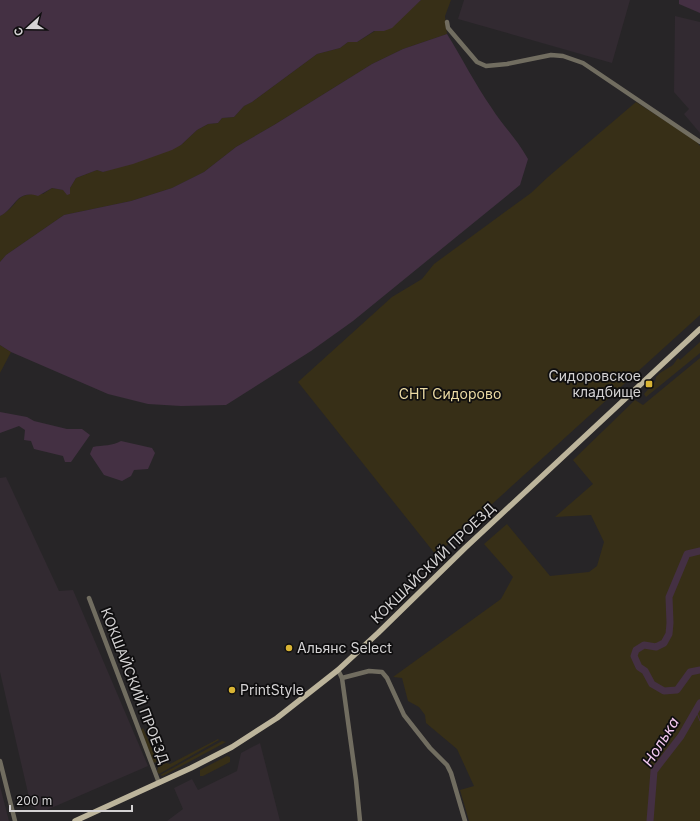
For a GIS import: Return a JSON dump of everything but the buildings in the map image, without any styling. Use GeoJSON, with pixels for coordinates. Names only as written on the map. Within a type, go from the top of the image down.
{"type":"FeatureCollection","features":[{"type":"Feature","properties":{"kind":"main road","name":"КОКШАЙСКИЙ ПРОЕЗД"},"geometry":{"type":"LineString","coordinates":[[75,821],[159,783],[232,746],[277,718],[338,670],[465,548],[700,329]]}},
{"type":"Feature","properties":{"kind":"street"},"geometry":{"type":"LineString","coordinates":[[446,22],[448,28],[477,62],[493,66],[552,55],[563,56],[583,63],[700,142]]}},
{"type":"Feature","properties":{"kind":"street","name":"КОКШАЙСКИЙ ПРОЕЗД"},"geometry":{"type":"LineString","coordinates":[[89,598],[159,783]]}},
{"type":"Feature","properties":{"kind":"street"},"geometry":{"type":"LineString","coordinates":[[338,670],[342,678],[360,821]]}},
{"type":"Feature","properties":{"kind":"street"},"geometry":{"type":"LineString","coordinates":[[342,678],[369,671],[382,672],[387,678],[404,715],[430,748],[441,758],[451,773],[465,821]]}},
{"type":"Feature","properties":{"kind":"street"},"geometry":{"type":"LineString","coordinates":[[0,761],[15,821]]}},
{"type":"Feature","properties":{"kind":"shaded area"},"geometry":{"type":"Polygon","coordinates":[[[0,0],[421,0],[392,28],[384,31],[374,31],[357,42],[348,42],[340,48],[317,54],[252,102],[244,106],[234,117],[222,118],[218,123],[208,124],[197,130],[181,145],[172,150],[133,164],[103,172],[97,170],[76,178],[70,188],[70,194],[67,195],[63,190],[52,188],[38,196],[25,195],[17,200],[10,209],[0,216],[0,0]]]}},
{"type":"Feature","properties":{"kind":"shaded area"},"geometry":{"type":"Polygon","coordinates":[[[464,0],[630,0],[612,63],[458,19],[464,0]]]}},
{"type":"Feature","properties":{"kind":"shaded area"},"geometry":{"type":"Polygon","coordinates":[[[679,0],[700,0],[700,13],[679,4],[679,0]]]}},
{"type":"Feature","properties":{"kind":"shaded area"},"geometry":{"type":"Polygon","coordinates":[[[675,16],[700,22],[700,133],[684,114],[689,109],[674,92],[675,16]]]}},
{"type":"Feature","properties":{"kind":"shaded area"},"geometry":{"type":"Polygon","coordinates":[[[447,34],[485,98],[528,159],[520,185],[353,321],[311,351],[226,405],[181,406],[148,404],[108,394],[11,352],[0,345],[0,262],[6,255],[64,215],[131,201],[172,188],[204,172],[236,147],[372,64],[403,49],[447,34]]]}},
{"type":"Feature","properties":{"kind":"shaded area"},"geometry":{"type":"Polygon","coordinates":[[[0,412],[27,417],[34,421],[67,429],[82,429],[90,435],[71,462],[65,462],[63,456],[34,449],[31,441],[24,440],[25,430],[19,426],[0,433],[0,412]]]}},
{"type":"Feature","properties":{"kind":"shaded area"},"geometry":{"type":"Polygon","coordinates":[[[121,441],[152,448],[155,453],[148,469],[134,470],[131,476],[122,481],[104,475],[90,454],[93,447],[111,445],[121,441]]]}},
{"type":"Feature","properties":{"kind":"shaded area"},"geometry":{"type":"Polygon","coordinates":[[[6,477],[59,591],[73,590],[148,766],[42,812],[31,806],[0,672],[0,478],[6,477]]]}},
{"type":"Feature","properties":{"kind":"shaded area"},"geometry":{"type":"Polygon","coordinates":[[[260,743],[280,821],[167,821],[183,809],[174,788],[192,779],[198,790],[237,771],[241,753],[260,743]]]}},
{"type":"Feature","properties":{"kind":"shaded area"},"geometry":{"type":"Polygon","coordinates":[[[0,786],[9,821],[0,821],[0,786]]]}},
{"type":"Feature","properties":{"kind":"green space"},"geometry":{"type":"Polygon","coordinates":[[[421,0],[451,0],[445,16],[447,34],[403,49],[372,64],[236,147],[204,172],[172,188],[131,201],[64,215],[6,255],[0,262],[0,216],[7,212],[21,197],[33,194],[43,194],[52,188],[63,190],[70,188],[76,178],[97,170],[103,172],[181,145],[197,130],[208,124],[218,123],[222,118],[234,117],[244,106],[252,102],[317,54],[340,48],[348,42],[357,42],[375,31],[384,31],[421,0]]]}},
{"type":"Feature","properties":{"kind":"green space","name":"СНТ Сидорово"},"geometry":{"type":"Polygon","coordinates":[[[636,102],[695,140],[700,146],[700,315],[436,555],[298,382],[392,297],[422,279],[434,264],[531,193],[636,102]]]}},
{"type":"Feature","properties":{"kind":"green space"},"geometry":{"type":"Polygon","coordinates":[[[700,342],[700,353],[646,397],[644,394],[655,382],[656,377],[673,365],[678,358],[680,360],[700,342]]]}},
{"type":"Feature","properties":{"kind":"green space"},"geometry":{"type":"Polygon","coordinates":[[[0,345],[11,352],[0,373],[0,345]]]}},
{"type":"Feature","properties":{"kind":"green space"},"geometry":{"type":"Polygon","coordinates":[[[700,358],[700,821],[469,821],[460,790],[474,786],[457,749],[426,723],[425,715],[419,707],[408,701],[402,678],[393,677],[501,599],[513,577],[484,544],[507,524],[550,576],[589,572],[597,566],[604,542],[591,515],[555,517],[593,484],[573,460],[635,400],[643,405],[700,358]]]}},
{"type":"Feature","properties":{"kind":"green space"},"geometry":{"type":"Polygon","coordinates":[[[143,728],[157,760],[155,763],[153,762],[141,730],[143,728]]]}},
{"type":"Feature","properties":{"kind":"green space"},"geometry":{"type":"Polygon","coordinates":[[[218,739],[219,740],[159,774],[157,772],[158,767],[166,763],[170,764],[218,739]]]}},
{"type":"Feature","properties":{"kind":"green space"},"geometry":{"type":"Polygon","coordinates":[[[222,741],[226,742],[163,776],[160,775],[222,741]]]}},
{"type":"Feature","properties":{"kind":"green space"},"geometry":{"type":"Polygon","coordinates":[[[227,756],[230,757],[230,762],[203,776],[200,776],[200,770],[227,756]]]}},
{"type":"Feature","properties":{"kind":"waterway","name":"Нолька"},"geometry":{"type":"LineString","coordinates":[[700,551],[687,554],[669,597],[669,634],[664,643],[656,647],[644,645],[636,650],[634,656],[639,667],[645,671],[652,684],[664,691],[677,690],[690,672],[700,670]]}},
{"type":"Feature","properties":{"kind":"waterway","name":"Нолька"},"geometry":{"type":"LineString","coordinates":[[650,821],[654,771],[681,736],[700,703]]}},
{"type":"Feature","properties":{"kind":"waterway"},"geometry":{"type":"LineString","coordinates":[[696,710],[700,721]]}},
{"type":"Feature","properties":{"kind":"place","name":"Сидоровское кладбище"},"geometry":{"type":"Point","coordinates":[649,384]}},
{"type":"Feature","properties":{"kind":"place","name":"Альянс Select"},"geometry":{"type":"Point","coordinates":[289,648]}},
{"type":"Feature","properties":{"kind":"place","name":"PrintStyle"},"geometry":{"type":"Point","coordinates":[232,690]}}]}
